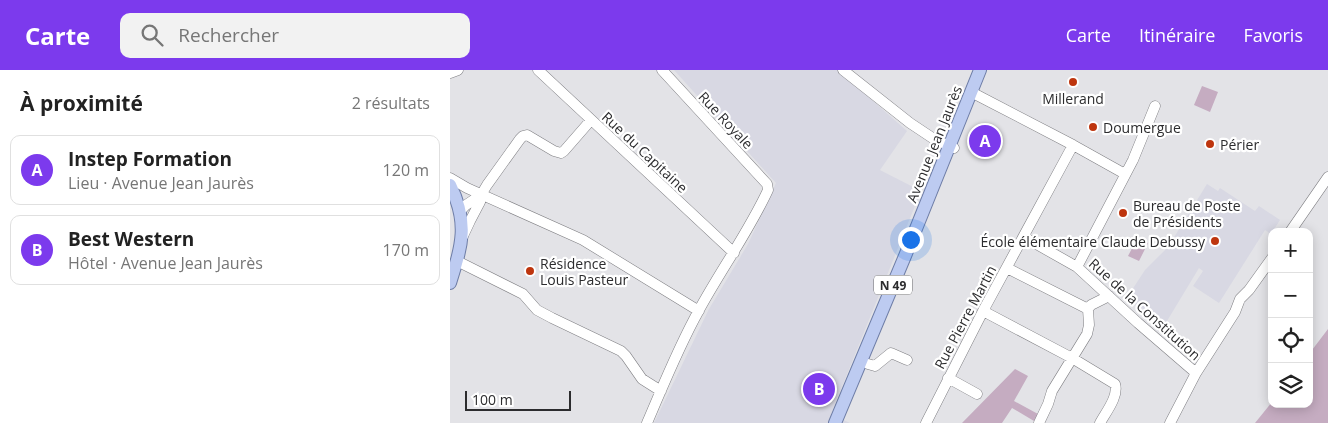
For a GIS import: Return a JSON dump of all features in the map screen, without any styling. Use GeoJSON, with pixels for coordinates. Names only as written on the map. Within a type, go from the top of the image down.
{"type":"FeatureCollection","features":[{"type":"Feature","properties":{"kind":"main road","name":"Avenue Jean Jaurès"},"geometry":{"type":"LineString","coordinates":[[974,94],[980,70]]}},
{"type":"Feature","properties":{"kind":"main road","name":"Avenue Jean Jaurès"},"geometry":{"type":"LineString","coordinates":[[836,423],[974,94],[988,70]]}},
{"type":"Feature","properties":{"kind":"main road","name":"Avenue Jean Jaurès"},"geometry":{"type":"LineString","coordinates":[[844,423],[952,147]]}},
{"type":"Feature","properties":{"kind":"main road"},"geometry":{"type":"LineString","coordinates":[[450,185],[460,211],[462,223],[462,239],[450,283]]}},
{"type":"Feature","properties":{"kind":"street","name":"Rue du Capitaine"},"geometry":{"type":"LineString","coordinates":[[538,70],[734,253]]}},
{"type":"Feature","properties":{"kind":"street","name":"Rue Royale"},"geometry":{"type":"LineString","coordinates":[[662,70],[767,184],[768,190],[734,253]]}},
{"type":"Feature","properties":{"kind":"street"},"geometry":{"type":"LineString","coordinates":[[843,70],[910,123],[934,139],[952,147]]}},
{"type":"Feature","properties":{"kind":"street"},"geometry":{"type":"LineString","coordinates":[[974,94],[1125,174]]}},
{"type":"Feature","properties":{"kind":"street"},"geometry":{"type":"LineString","coordinates":[[1078,267],[1138,148],[1156,106]]}},
{"type":"Feature","properties":{"kind":"street"},"geometry":{"type":"LineString","coordinates":[[462,239],[492,177],[520,139],[527,135],[561,153],[591,120]]}},
{"type":"Feature","properties":{"kind":"street","name":"Rue Pierre Martin"},"geometry":{"type":"LineString","coordinates":[[926,423],[948,378],[1073,145]]}},
{"type":"Feature","properties":{"kind":"street"},"geometry":{"type":"LineString","coordinates":[[1293,228],[1328,177]]}},
{"type":"Feature","properties":{"kind":"street"},"geometry":{"type":"LineString","coordinates":[[450,178],[482,195],[583,240],[699,311]]}},
{"type":"Feature","properties":{"kind":"street"},"geometry":{"type":"LineString","coordinates":[[460,211],[482,195]]}},
{"type":"Feature","properties":{"kind":"street","name":"Rue de la Constitution"},"geometry":{"type":"LineString","coordinates":[[1024,237],[1078,267],[1138,323],[1196,373]]}},
{"type":"Feature","properties":{"kind":"street"},"geometry":{"type":"LineString","coordinates":[[647,423],[688,332],[734,253]]}},
{"type":"Feature","properties":{"kind":"street"},"geometry":{"type":"LineString","coordinates":[[457,262],[523,294],[538,310],[552,318],[621,351],[642,379],[661,391]]}},
{"type":"Feature","properties":{"kind":"street"},"geometry":{"type":"LineString","coordinates":[[1170,423],[1196,373],[1235,312],[1240,299],[1250,290],[1268,264]]}},
{"type":"Feature","properties":{"kind":"street"},"geometry":{"type":"LineString","coordinates":[[1007,268],[1088,309]]}},
{"type":"Feature","properties":{"kind":"street"},"geometry":{"type":"LineString","coordinates":[[1039,423],[1052,391],[1087,334],[1089,325],[1088,309],[1091,305],[1109,296]]}},
{"type":"Feature","properties":{"kind":"street"},"geometry":{"type":"LineString","coordinates":[[984,312],[1072,358],[1115,384],[1114,397],[1100,423]]}},
{"type":"Feature","properties":{"kind":"street"},"geometry":{"type":"LineString","coordinates":[[868,364],[875,366],[891,353],[906,360]]}},
{"type":"Feature","properties":{"kind":"street"},"geometry":{"type":"LineString","coordinates":[[948,378],[977,394]]}},
{"type":"Feature","properties":{"kind":"shaded area"},"geometry":{"type":"Polygon","coordinates":[[[674,70],[838,70],[907,131],[880,170],[921,191],[831,414],[850,423],[654,423],[709,309],[748,244],[776,183],[674,70]]]}},
{"type":"Feature","properties":{"kind":"shaded area"},"geometry":{"type":"Polygon","coordinates":[[[1202,86],[1218,92],[1210,112],[1194,105],[1202,86]]]}},
{"type":"Feature","properties":{"kind":"shaded area","name":"École élémentaire Claude Debussy"},"geometry":{"type":"Polygon","coordinates":[[[1207,184],[1218,191],[1220,188],[1255,211],[1259,206],[1280,220],[1275,228],[1268,228],[1268,232],[1265,230],[1219,303],[1193,286],[1203,271],[1199,268],[1164,326],[1152,320],[1154,315],[1126,299],[1145,270],[1168,247],[1207,184]]]}},
{"type":"Feature","properties":{"kind":"shaded area"},"geometry":{"type":"Polygon","coordinates":[[[1138,237],[1148,243],[1139,261],[1128,256],[1138,237]]]}},
{"type":"Feature","properties":{"kind":"shaded area"},"geometry":{"type":"Polygon","coordinates":[[[1328,329],[1328,423],[1255,423],[1268,407],[1313,408],[1313,349],[1328,329]]]}},
{"type":"Feature","properties":{"kind":"shaded area"},"geometry":{"type":"Polygon","coordinates":[[[1015,369],[1028,376],[1014,401],[1038,414],[1034,421],[1012,408],[1002,423],[962,423],[1015,369]]]}},
{"type":"Feature","properties":{"kind":"place","name":"Millerand"},"geometry":{"type":"Point","coordinates":[1073,82]}},
{"type":"Feature","properties":{"kind":"place","name":"Doumergue"},"geometry":{"type":"Point","coordinates":[1093,127]}},
{"type":"Feature","properties":{"kind":"place","name":"Instep Formation"},"geometry":{"type":"Point","coordinates":[985,141]}},
{"type":"Feature","properties":{"kind":"place","name":"Périer"},"geometry":{"type":"Point","coordinates":[1210,144]}},
{"type":"Feature","properties":{"kind":"place","name":"Bureau de Poste de Présidents"},"geometry":{"type":"Point","coordinates":[1123,213]}},
{"type":"Feature","properties":{"kind":"place","name":"École élémentaire Claude Debussy"},"geometry":{"type":"Point","coordinates":[1215,241]}},
{"type":"Feature","properties":{"kind":"place","name":"Résidence Louis Pasteur"},"geometry":{"type":"Point","coordinates":[530,271]}},
{"type":"Feature","properties":{"kind":"place","name":"Best Western"},"geometry":{"type":"Point","coordinates":[819,389]}}]}
